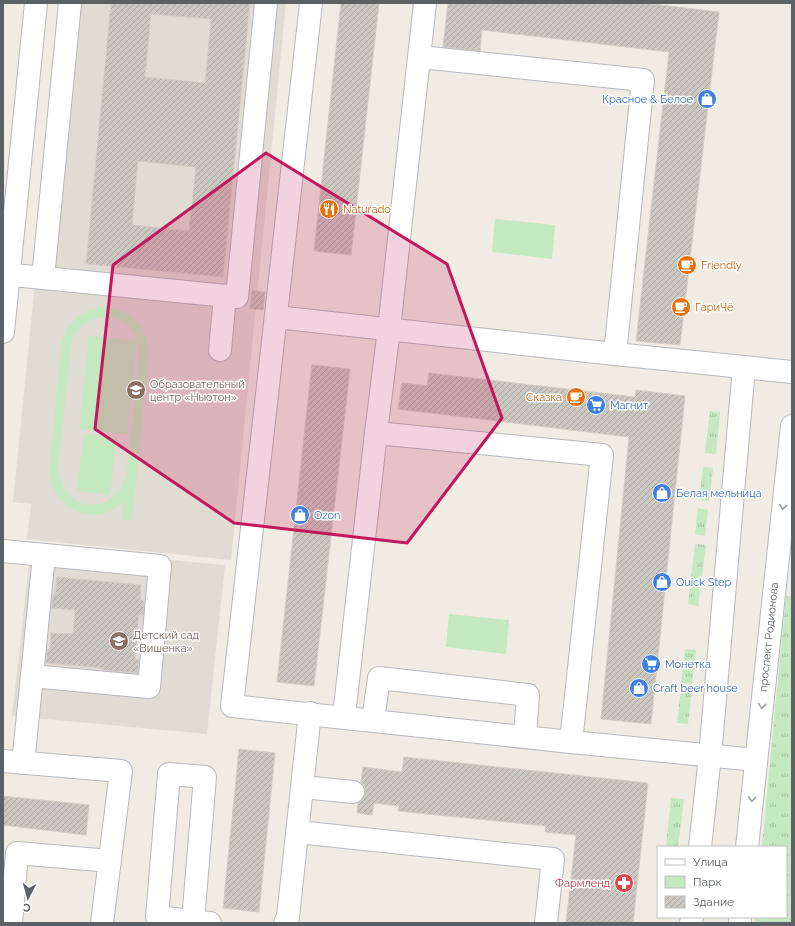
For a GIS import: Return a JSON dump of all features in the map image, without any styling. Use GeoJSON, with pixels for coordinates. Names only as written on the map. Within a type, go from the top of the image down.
{"type":"FeatureCollection","features":[{"type":"Feature","properties":{"kind":"street"},"geometry":{"type":"LineString","coordinates":[[3,332],[6,274],[36,3]]}},
{"type":"Feature","properties":{"kind":"street"},"geometry":{"type":"LineString","coordinates":[[43,278],[70,3]]}},
{"type":"Feature","properties":{"kind":"street"},"geometry":{"type":"LineString","coordinates":[[6,274],[237,297],[266,3]]}},
{"type":"Feature","properties":{"kind":"street"},"geometry":{"type":"LineString","coordinates":[[312,3],[232,706],[344,716],[571,742],[756,760]]}},
{"type":"Feature","properties":{"kind":"street"},"geometry":{"type":"LineString","coordinates":[[344,716],[376,433],[390,329],[425,3]]}},
{"type":"Feature","properties":{"kind":"street"},"geometry":{"type":"LineString","coordinates":[[420,57],[643,80],[615,354]]}},
{"type":"Feature","properties":{"kind":"street"},"geometry":{"type":"LineString","coordinates":[[220,350],[225,296]]}},
{"type":"Feature","properties":{"kind":"street"},"geometry":{"type":"LineString","coordinates":[[276,317],[792,372]]}},
{"type":"Feature","properties":{"kind":"street"},"geometry":{"type":"LineString","coordinates":[[700,846],[710,756],[744,367]]}},
{"type":"Feature","properties":{"kind":"street","name":"проспект Родионова"},"geometry":{"type":"LineString","coordinates":[[747,846],[756,760],[784,585],[792,426]]}},
{"type":"Feature","properties":{"kind":"street"},"geometry":{"type":"LineString","coordinates":[[376,433],[602,455],[571,742]]}},
{"type":"Feature","properties":{"kind":"street"},"geometry":{"type":"LineString","coordinates":[[3,551],[160,566],[149,687],[32,676]]}},
{"type":"Feature","properties":{"kind":"street"},"geometry":{"type":"LineString","coordinates":[[44,555],[32,676],[13,762],[121,771],[102,923]]}},
{"type":"Feature","properties":{"kind":"street"},"geometry":{"type":"LineString","coordinates":[[373,720],[379,678],[528,695],[525,737]]}},
{"type":"Feature","properties":{"kind":"street"},"geometry":{"type":"LineString","coordinates":[[285,923],[288,917],[310,714]]}},
{"type":"Feature","properties":{"kind":"street"},"geometry":{"type":"LineString","coordinates":[[169,774],[205,777],[201,922],[157,917],[169,774]]}},
{"type":"Feature","properties":{"kind":"street"},"geometry":{"type":"LineString","coordinates":[[303,787],[353,792]]}},
{"type":"Feature","properties":{"kind":"street"},"geometry":{"type":"LineString","coordinates":[[298,832],[553,859],[546,923]]}},
{"type":"Feature","properties":{"kind":"street"},"geometry":{"type":"LineString","coordinates":[[11,923],[17,853],[110,861]]}},
{"type":"Feature","properties":{"kind":"highlighted area"},"geometry":{"type":"Polygon","coordinates":[[[266,153],[447,264],[502,418],[407,543],[234,523],[95,429],[113,265],[266,153]]]}},
{"type":"Feature","properties":{"kind":"shaded area","name":"Образовательный центр «Ньютон»"},"geometry":{"type":"Polygon","coordinates":[[[63,3],[286,3],[231,560],[27,539],[31,504],[13,502],[63,3]]]}},
{"type":"Feature","properties":{"kind":"shaded area","name":"Детский сад «Вишенка»"},"geometry":{"type":"Polygon","coordinates":[[[31,547],[225,565],[207,734],[12,716],[31,547]]]}},
{"type":"Feature","properties":{"kind":"green space"},"geometry":{"type":"Polygon","coordinates":[[[495,219],[555,225],[552,259],[492,252],[495,219]]]}},
{"type":"Feature","properties":{"kind":"green space"},"geometry":{"type":"Polygon","coordinates":[[[100,307],[111,308],[129,314],[136,320],[146,335],[148,345],[149,356],[132,520],[122,519],[124,502],[108,512],[97,514],[78,512],[70,508],[57,494],[49,475],[63,339],[69,326],[79,316],[92,309],[100,307]],[[99,317],[90,320],[77,331],[72,339],[58,466],[61,482],[68,493],[77,501],[89,504],[101,503],[112,498],[121,488],[127,473],[139,355],[136,338],[129,326],[116,319],[99,317]]]}},
{"type":"Feature","properties":{"kind":"green space"},"geometry":{"type":"Polygon","coordinates":[[[89,336],[137,341],[127,434],[79,429],[89,336]]]}},
{"type":"Feature","properties":{"kind":"green space"},"geometry":{"type":"Polygon","coordinates":[[[710,411],[720,412],[716,454],[705,453],[710,411]]]}},
{"type":"Feature","properties":{"kind":"green space"},"geometry":{"type":"Polygon","coordinates":[[[84,434],[116,438],[110,495],[77,491],[84,434]]]}},
{"type":"Feature","properties":{"kind":"green space"},"geometry":{"type":"Polygon","coordinates":[[[703,467],[713,468],[709,501],[699,500],[703,467]]]}},
{"type":"Feature","properties":{"kind":"green space"},"geometry":{"type":"Polygon","coordinates":[[[698,508],[708,510],[705,536],[695,534],[698,508]]]}},
{"type":"Feature","properties":{"kind":"green space"},"geometry":{"type":"Polygon","coordinates":[[[695,544],[706,545],[698,606],[688,604],[695,544]]]}},
{"type":"Feature","properties":{"kind":"green space"},"geometry":{"type":"Polygon","coordinates":[[[786,596],[792,597],[792,923],[755,923],[755,918],[787,918],[787,846],[762,846],[786,596]]]}},
{"type":"Feature","properties":{"kind":"green space"},"geometry":{"type":"Polygon","coordinates":[[[449,614],[509,620],[506,654],[446,647],[449,614]]]}},
{"type":"Feature","properties":{"kind":"green space"},"geometry":{"type":"Polygon","coordinates":[[[685,649],[696,650],[692,684],[681,683],[685,649]]]}},
{"type":"Feature","properties":{"kind":"green space"},"geometry":{"type":"Polygon","coordinates":[[[681,687],[692,688],[688,724],[677,723],[681,687]]]}},
{"type":"Feature","properties":{"kind":"green space"},"geometry":{"type":"Polygon","coordinates":[[[671,798],[684,799],[678,846],[666,846],[671,798]]]}},
{"type":"Feature","properties":{"kind":"building"},"geometry":{"type":"Polygon","coordinates":[[[111,3],[250,3],[223,277],[86,264],[111,3]],[[151,14],[145,77],[205,83],[211,19],[151,14]],[[138,161],[132,225],[189,231],[196,167],[138,161]]]}},
{"type":"Feature","properties":{"kind":"building"},"geometry":{"type":"Polygon","coordinates":[[[341,3],[379,3],[351,255],[314,251],[341,3]]]}},
{"type":"Feature","properties":{"kind":"building"},"geometry":{"type":"Polygon","coordinates":[[[448,3],[644,3],[719,12],[680,345],[636,341],[669,52],[482,30],[480,51],[443,47],[448,3]]]}},
{"type":"Feature","properties":{"kind":"building"},"geometry":{"type":"Polygon","coordinates":[[[252,290],[265,292],[263,310],[250,309],[252,290]]]}},
{"type":"Feature","properties":{"kind":"building"},"geometry":{"type":"Polygon","coordinates":[[[312,365],[350,369],[314,686],[277,682],[312,365]]]}},
{"type":"Feature","properties":{"kind":"building"},"geometry":{"type":"Polygon","coordinates":[[[429,373],[635,397],[636,390],[685,396],[651,724],[601,719],[629,437],[398,409],[402,383],[427,386],[429,373]]]}},
{"type":"Feature","properties":{"kind":"building"},"geometry":{"type":"Polygon","coordinates":[[[57,577],[141,585],[140,600],[144,601],[143,615],[139,614],[135,660],[139,660],[138,673],[46,663],[47,649],[50,649],[51,633],[73,634],[75,610],[51,608],[53,595],[55,595],[57,577]]]}},
{"type":"Feature","properties":{"kind":"building"},"geometry":{"type":"Polygon","coordinates":[[[239,749],[275,753],[259,912],[223,908],[239,749]]]}},
{"type":"Feature","properties":{"kind":"building"},"geometry":{"type":"Polygon","coordinates":[[[404,757],[648,783],[633,923],[566,923],[576,835],[545,832],[546,826],[398,811],[399,806],[374,803],[372,815],[357,813],[358,803],[363,800],[365,794],[365,787],[361,782],[363,767],[402,772],[404,757]]]}},
{"type":"Feature","properties":{"kind":"building"},"geometry":{"type":"Polygon","coordinates":[[[3,796],[89,805],[86,835],[3,825],[3,796]]]}},
{"type":"Feature","properties":{"kind":"place","name":"Красное & Белое"},"geometry":{"type":"Point","coordinates":[707,99]}},
{"type":"Feature","properties":{"kind":"place","name":"Naturado"},"geometry":{"type":"Point","coordinates":[329,209]}},
{"type":"Feature","properties":{"kind":"place","name":"Friendly"},"geometry":{"type":"Point","coordinates":[687,265]}},
{"type":"Feature","properties":{"kind":"place","name":"ГариЧё"},"geometry":{"type":"Point","coordinates":[681,307]}},
{"type":"Feature","properties":{"kind":"place","name":"Образовательный центр «Ньютон»"},"geometry":{"type":"Point","coordinates":[136,390]}},
{"type":"Feature","properties":{"kind":"place","name":"Сказка"},"geometry":{"type":"Point","coordinates":[576,397]}},
{"type":"Feature","properties":{"kind":"place","name":"Магнит"},"geometry":{"type":"Point","coordinates":[596,405]}},
{"type":"Feature","properties":{"kind":"place","name":"Белая мельница"},"geometry":{"type":"Point","coordinates":[662,493]}},
{"type":"Feature","properties":{"kind":"place","name":"Ozon"},"geometry":{"type":"Point","coordinates":[300,515]}},
{"type":"Feature","properties":{"kind":"place","name":"Quick Step"},"geometry":{"type":"Point","coordinates":[662,582]}},
{"type":"Feature","properties":{"kind":"place","name":"Детский сад «Вишенка»"},"geometry":{"type":"Point","coordinates":[119,641]}},
{"type":"Feature","properties":{"kind":"place","name":"Монетка"},"geometry":{"type":"Point","coordinates":[651,664]}},
{"type":"Feature","properties":{"kind":"place","name":"Craft beer house"},"geometry":{"type":"Point","coordinates":[639,688]}},
{"type":"Feature","properties":{"kind":"place","name":"Фармленд"},"geometry":{"type":"Point","coordinates":[624,883]}}]}
